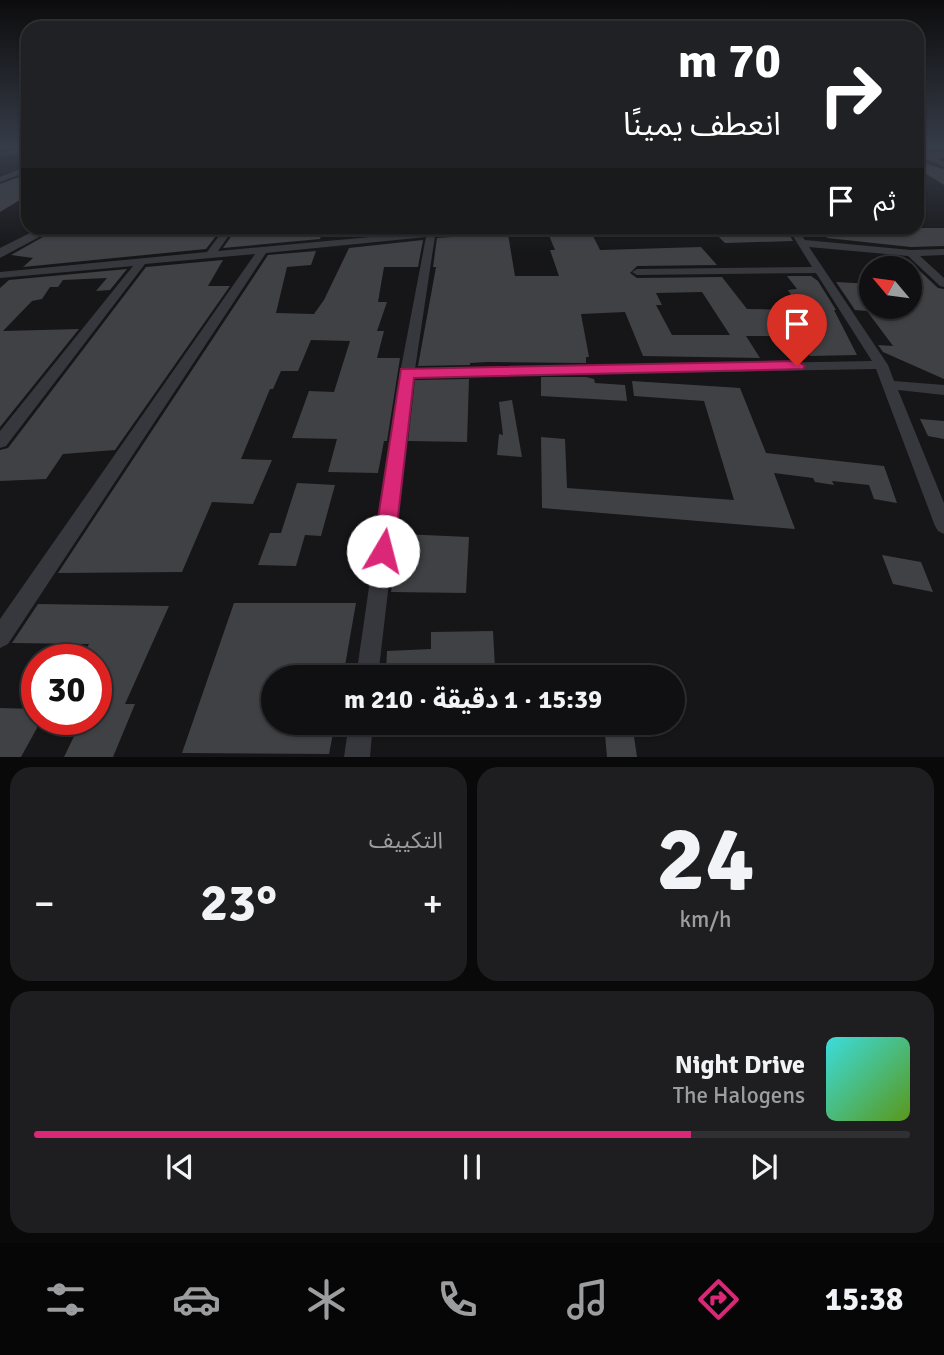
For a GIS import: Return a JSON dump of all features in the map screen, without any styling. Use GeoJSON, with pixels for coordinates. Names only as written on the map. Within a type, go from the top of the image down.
{"type":"FeatureCollection","features":[{"type":"Feature","properties":{"kind":"street"},"geometry":{"type":"LineString","coordinates":[[0,254],[36,235]]}},
{"type":"Feature","properties":{"kind":"street"},"geometry":{"type":"LineString","coordinates":[[210,256],[224,235]]}},
{"type":"Feature","properties":{"kind":"street"},"geometry":{"type":"LineString","coordinates":[[0,275],[261,251],[382,235]]}},
{"type":"Feature","properties":{"kind":"street"},"geometry":{"type":"LineString","coordinates":[[369,665],[407,373],[431,235]]}},
{"type":"Feature","properties":{"kind":"street"},"geometry":{"type":"LineString","coordinates":[[797,235],[881,365],[944,526]]}},
{"type":"Feature","properties":{"kind":"street"},"geometry":{"type":"LineString","coordinates":[[803,243],[911,253],[944,252]]}},
{"type":"Feature","properties":{"kind":"street"},"geometry":{"type":"LineString","coordinates":[[0,637],[261,251]]}},
{"type":"Feature","properties":{"kind":"street"},"geometry":{"type":"LineString","coordinates":[[911,253],[944,284]]}},
{"type":"Feature","properties":{"kind":"street"},"geometry":{"type":"LineString","coordinates":[[0,442],[141,262]]}},
{"type":"Feature","properties":{"kind":"street"},"geometry":{"type":"LineString","coordinates":[[637,272],[820,270]]}},
{"type":"Feature","properties":{"kind":"street"},"geometry":{"type":"LineString","coordinates":[[407,373],[881,365]]}},
{"type":"Feature","properties":{"kind":"street"},"geometry":{"type":"LineString","coordinates":[[890,386],[944,390]]}},
{"type":"Feature","properties":{"kind":"street"},"geometry":{"type":"LineString","coordinates":[[356,757],[359,735]]}},
{"type":"Feature","properties":{"kind":"building"},"geometry":{"type":"Polygon","coordinates":[[[21,183],[21,199],[0,212],[0,184],[21,183]]]}},
{"type":"Feature","properties":{"kind":"building"},"geometry":{"type":"Polygon","coordinates":[[[924,228],[944,228],[944,246],[911,247],[827,238],[827,235],[924,235],[924,228]]]}},
{"type":"Feature","properties":{"kind":"building"},"geometry":{"type":"Polygon","coordinates":[[[47,235],[217,235],[206,249],[23,267],[33,258],[11,255],[47,235]]]}},
{"type":"Feature","properties":{"kind":"building"},"geometry":{"type":"Polygon","coordinates":[[[232,235],[321,235],[320,239],[223,248],[232,235]]]}},
{"type":"Feature","properties":{"kind":"building"},"geometry":{"type":"Polygon","coordinates":[[[508,235],[515,276],[559,276],[550,250],[555,250],[549,235],[592,235],[600,250],[701,247],[717,265],[637,266],[630,273],[637,278],[722,277],[747,309],[795,310],[789,303],[797,304],[788,290],[797,289],[787,276],[811,276],[818,281],[836,310],[857,355],[810,356],[795,336],[746,336],[760,358],[643,356],[625,312],[581,314],[589,357],[586,357],[586,363],[487,362],[418,366],[436,267],[433,267],[437,238],[508,235]],[[702,292],[656,293],[662,305],[656,305],[672,335],[730,335],[702,292]]]}},
{"type":"Feature","properties":{"kind":"building"},"geometry":{"type":"Polygon","coordinates":[[[717,235],[789,235],[793,241],[725,243],[717,235]]]}},
{"type":"Feature","properties":{"kind":"building"},"geometry":{"type":"Polygon","coordinates":[[[423,240],[418,267],[384,267],[378,302],[387,302],[377,331],[384,331],[377,358],[400,358],[387,441],[384,441],[378,473],[328,472],[337,439],[292,438],[309,391],[334,392],[350,341],[311,340],[298,371],[281,371],[273,389],[270,389],[241,459],[272,460],[253,504],[212,502],[182,572],[58,573],[268,255],[316,251],[311,265],[287,267],[276,313],[314,314],[324,300],[349,248],[423,240]]]}},
{"type":"Feature","properties":{"kind":"building"},"geometry":{"type":"Polygon","coordinates":[[[223,260],[208,286],[230,286],[115,450],[63,454],[46,479],[0,481],[0,450],[8,448],[146,267],[223,260]]]}},
{"type":"Feature","properties":{"kind":"building"},"geometry":{"type":"Polygon","coordinates":[[[127,269],[110,290],[96,291],[107,278],[63,280],[58,287],[50,287],[42,299],[32,301],[3,331],[79,329],[0,427],[0,288],[9,280],[127,269]]]}},
{"type":"Feature","properties":{"kind":"building"},"geometry":{"type":"Polygon","coordinates":[[[922,273],[938,288],[944,289],[944,379],[883,352],[878,345],[893,346],[873,319],[922,319],[922,273]]]}},
{"type":"Feature","properties":{"kind":"building"},"geometry":{"type":"Polygon","coordinates":[[[836,282],[859,283],[859,310],[855,310],[836,282]]]}},
{"type":"Feature","properties":{"kind":"building"},"geometry":{"type":"Polygon","coordinates":[[[541,377],[586,377],[594,379],[595,383],[625,385],[627,401],[541,396],[541,377]]]}},
{"type":"Feature","properties":{"kind":"building"},"geometry":{"type":"Polygon","coordinates":[[[469,379],[467,442],[408,441],[415,380],[469,379]]]}},
{"type":"Feature","properties":{"kind":"building"},"geometry":{"type":"Polygon","coordinates":[[[632,381],[740,388],[766,453],[884,466],[897,503],[874,499],[869,485],[832,481],[834,485],[815,482],[813,478],[774,473],[795,529],[542,508],[541,437],[565,439],[567,488],[734,500],[704,401],[634,396],[632,381]]]}},
{"type":"Feature","properties":{"kind":"building"},"geometry":{"type":"Polygon","coordinates":[[[512,400],[522,457],[497,455],[499,434],[503,435],[499,402],[512,400]]]}},
{"type":"Feature","properties":{"kind":"building"},"geometry":{"type":"Polygon","coordinates":[[[920,419],[944,421],[944,439],[928,436],[920,419]]]}},
{"type":"Feature","properties":{"kind":"building"},"geometry":{"type":"Polygon","coordinates":[[[297,483],[335,485],[321,536],[305,535],[296,566],[258,565],[270,533],[281,533],[297,483]]]}},
{"type":"Feature","properties":{"kind":"building"},"geometry":{"type":"Polygon","coordinates":[[[401,534],[469,537],[466,593],[391,592],[401,534]]]}},
{"type":"Feature","properties":{"kind":"building"},"geometry":{"type":"Polygon","coordinates":[[[882,555],[921,562],[933,592],[893,584],[882,555]]]}},
{"type":"Feature","properties":{"kind":"building"},"geometry":{"type":"Polygon","coordinates":[[[234,603],[356,603],[345,665],[261,665],[261,735],[333,735],[329,754],[182,753],[234,603]]]}},
{"type":"Feature","properties":{"kind":"building"},"geometry":{"type":"Polygon","coordinates":[[[38,604],[169,606],[125,704],[135,704],[113,757],[64,757],[75,735],[112,735],[112,644],[12,643],[38,604]]]}},
{"type":"Feature","properties":{"kind":"building"},"geometry":{"type":"Polygon","coordinates":[[[493,631],[495,665],[386,665],[387,651],[431,649],[431,632],[493,631]]]}},
{"type":"Feature","properties":{"kind":"building"},"geometry":{"type":"Polygon","coordinates":[[[0,708],[21,709],[21,735],[33,735],[21,757],[0,757],[0,708]]]}},
{"type":"Feature","properties":{"kind":"building"},"geometry":{"type":"Polygon","coordinates":[[[605,735],[634,735],[637,757],[607,757],[605,735]]]}},
{"type":"Feature","properties":{"kind":"route"},"geometry":{"type":"LineString","coordinates":[[383,551],[407,373],[797,366]]}}]}
